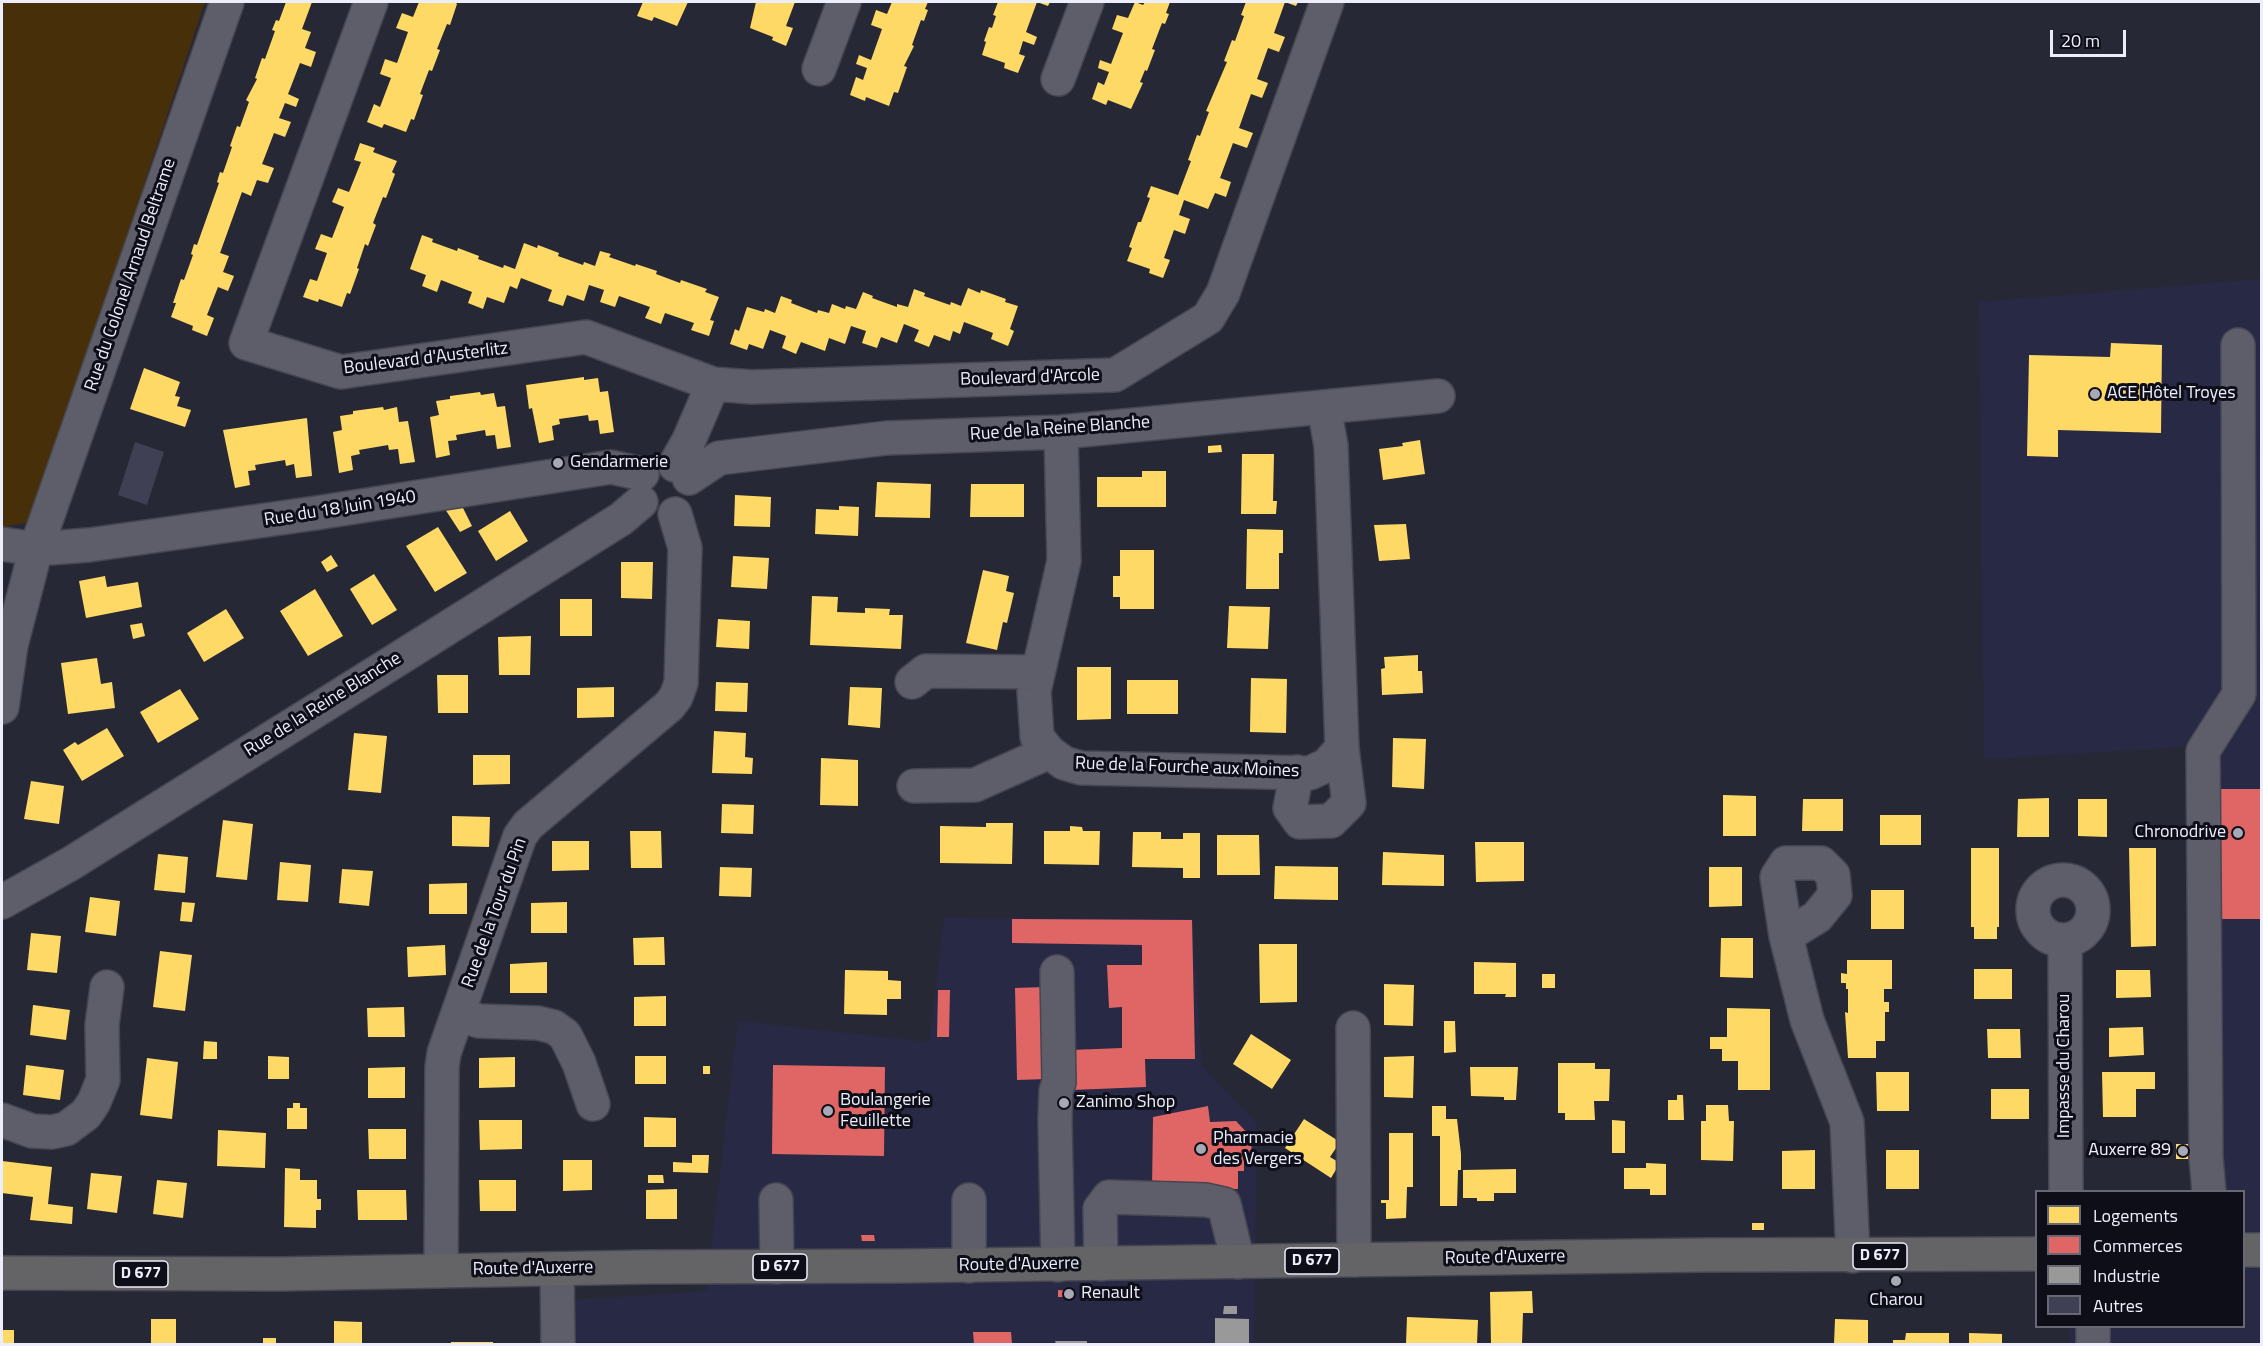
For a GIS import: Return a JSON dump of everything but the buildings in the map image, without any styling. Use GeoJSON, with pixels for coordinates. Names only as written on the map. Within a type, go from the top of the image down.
{"type":"FeatureCollection","features":[{"type":"Feature","properties":{"kind":"main road","name":"Route d'Auxerre"},"geometry":{"type":"LineString","coordinates":[[2,1273],[280,1274],[1705,1255],[2035,1254]]}},
{"type":"Feature","properties":{"kind":"street","name":"Rue du Colonel Arnaud Beltrame"},"geometry":{"type":"LineString","coordinates":[[2,707],[11,645],[36,549],[227,2]]}},
{"type":"Feature","properties":{"kind":"street","name":"Boulevard d'Austerlitz"},"geometry":{"type":"LineString","coordinates":[[371,2],[246,343],[341,372],[586,337],[713,384]]}},
{"type":"Feature","properties":{"kind":"street"},"geometry":{"type":"LineString","coordinates":[[819,69],[844,2]]}},
{"type":"Feature","properties":{"kind":"street"},"geometry":{"type":"LineString","coordinates":[[1058,80],[1087,2]]}},
{"type":"Feature","properties":{"kind":"street","name":"Boulevard d'Arcole"},"geometry":{"type":"LineString","coordinates":[[713,384],[752,387],[1115,375],[1208,318],[1223,293],[1328,2]]}},
{"type":"Feature","properties":{"kind":"street"},"geometry":{"type":"LineString","coordinates":[[2209,1190],[2206,1157],[2203,751],[2239,694],[2238,345]]}},
{"type":"Feature","properties":{"kind":"street"},"geometry":{"type":"LineString","coordinates":[[682,471],[689,440],[713,384]]}},
{"type":"Feature","properties":{"kind":"street","name":"Rue de la Reine Blanche"},"geometry":{"type":"LineString","coordinates":[[682,471],[719,458],[887,438],[1061,432],[1438,396]]}},
{"type":"Feature","properties":{"kind":"street"},"geometry":{"type":"LineString","coordinates":[[1297,772],[1290,808],[1300,822],[1331,821],[1349,803],[1342,748],[1331,446],[1324,407]]}},
{"type":"Feature","properties":{"kind":"street","name":"Rue de la Fourche aux Moines"},"geometry":{"type":"LineString","coordinates":[[1061,432],[1064,561],[1034,691],[1037,737],[1049,752],[1064,764],[1081,768],[1310,773],[1327,765],[1342,748]]}},
{"type":"Feature","properties":{"kind":"street"},"geometry":{"type":"LineString","coordinates":[[657,464],[682,471],[692,486],[688,503],[675,514],[660,516],[646,509],[642,488],[649,467],[657,464]]}},
{"type":"Feature","properties":{"kind":"street","name":"Rue du 18 Juin 1940"},"geometry":{"type":"LineString","coordinates":[[2,544],[36,549],[89,544],[293,516],[611,467],[642,488]]}},
{"type":"Feature","properties":{"kind":"street","name":"Rue de la Reine Blanche"},"geometry":{"type":"LineString","coordinates":[[2,902],[70,864],[621,519],[642,488]]}},
{"type":"Feature","properties":{"kind":"street","name":"Rue de la Tour du Pin"},"geometry":{"type":"LineString","coordinates":[[441,1271],[442,1066],[444,1053],[520,836],[528,825],[669,706],[676,697],[681,684],[685,549],[675,514]]}},
{"type":"Feature","properties":{"kind":"street"},"geometry":{"type":"LineString","coordinates":[[912,682],[926,671],[1038,672]]}},
{"type":"Feature","properties":{"kind":"street"},"geometry":{"type":"LineString","coordinates":[[914,786],[975,785],[1049,752]]}},
{"type":"Feature","properties":{"kind":"street"},"geometry":{"type":"LineString","coordinates":[[1786,936],[1807,1020],[1847,1122],[1853,1256]]}},
{"type":"Feature","properties":{"kind":"street","name":"Impasse du Charou"},"geometry":{"type":"LineString","coordinates":[[2065,940],[2066,1190]]}},
{"type":"Feature","properties":{"kind":"street"},"geometry":{"type":"LineString","coordinates":[[1057,972],[1059,1082],[1056,1091],[1055,1120],[1058,1264]]}},
{"type":"Feature","properties":{"kind":"street"},"geometry":{"type":"LineString","coordinates":[[2,1120],[32,1131],[52,1132],[66,1129],[86,1114],[103,1080],[102,1025],[107,987]]}},
{"type":"Feature","properties":{"kind":"street"},"geometry":{"type":"LineString","coordinates":[[458,1014],[479,1021],[538,1023],[555,1026],[565,1035],[579,1064],[593,1104]]}},
{"type":"Feature","properties":{"kind":"street"},"geometry":{"type":"LineString","coordinates":[[1353,1028],[1354,1260]]}},
{"type":"Feature","properties":{"kind":"street"},"geometry":{"type":"LineString","coordinates":[[1101,1264],[1100,1209],[1108,1197],[1206,1200],[1224,1204],[1238,1262]]}},
{"type":"Feature","properties":{"kind":"street"},"geometry":{"type":"LineString","coordinates":[[776,1200],[777,1267]]}},
{"type":"Feature","properties":{"kind":"street"},"geometry":{"type":"LineString","coordinates":[[969,1200],[969,1266]]}},
{"type":"Feature","properties":{"kind":"street"},"geometry":{"type":"LineString","coordinates":[[557,1269],[558,1344]]}},
{"type":"Feature","properties":{"kind":"street"},"geometry":{"type":"LineString","coordinates":[[2093,1328],[2093,1344]]}},
{"type":"Feature","properties":{"kind":"shaded area"},"geometry":{"type":"Polygon","coordinates":[[[2,2],[205,2],[31,522],[2,527],[2,2]]]}},
{"type":"Feature","properties":{"kind":"shaded area"},"geometry":{"type":"Polygon","coordinates":[[[2261,279],[2261,1344],[2069,1344],[2069,1328],[2245,1328],[2245,1190],[2192,1190],[2186,747],[1984,759],[1979,302],[2261,279]]]}},
{"type":"Feature","properties":{"kind":"shaded area"},"geometry":{"type":"Polygon","coordinates":[[[944,917],[1193,919],[1202,1066],[1257,1124],[1254,1344],[568,1344],[568,1300],[706,1291],[738,1021],[929,1042],[944,917]]]}},
{"type":"Feature","properties":{"kind":"place","name":"ACE Hôtel Troyes"},"geometry":{"type":"Point","coordinates":[2095,394]}},
{"type":"Feature","properties":{"kind":"place","name":"Gendarmerie"},"geometry":{"type":"Point","coordinates":[558,463]}},
{"type":"Feature","properties":{"kind":"place","name":"Chronodrive"},"geometry":{"type":"Point","coordinates":[2238,833]}},
{"type":"Feature","properties":{"kind":"place","name":"Zanimo Shop"},"geometry":{"type":"Point","coordinates":[1064,1103]}},
{"type":"Feature","properties":{"kind":"place","name":"Boulangerie Feuillette"},"geometry":{"type":"Point","coordinates":[828,1111]}},
{"type":"Feature","properties":{"kind":"place","name":"Pharmacie des Vergers"},"geometry":{"type":"Point","coordinates":[1201,1149]}},
{"type":"Feature","properties":{"kind":"place","name":"Auxerre 89"},"geometry":{"type":"Point","coordinates":[2183,1151]}},
{"type":"Feature","properties":{"kind":"place","name":"Charou"},"geometry":{"type":"Point","coordinates":[1896,1281]}},
{"type":"Feature","properties":{"kind":"place","name":"Renault"},"geometry":{"type":"Point","coordinates":[1069,1294]}}]}
